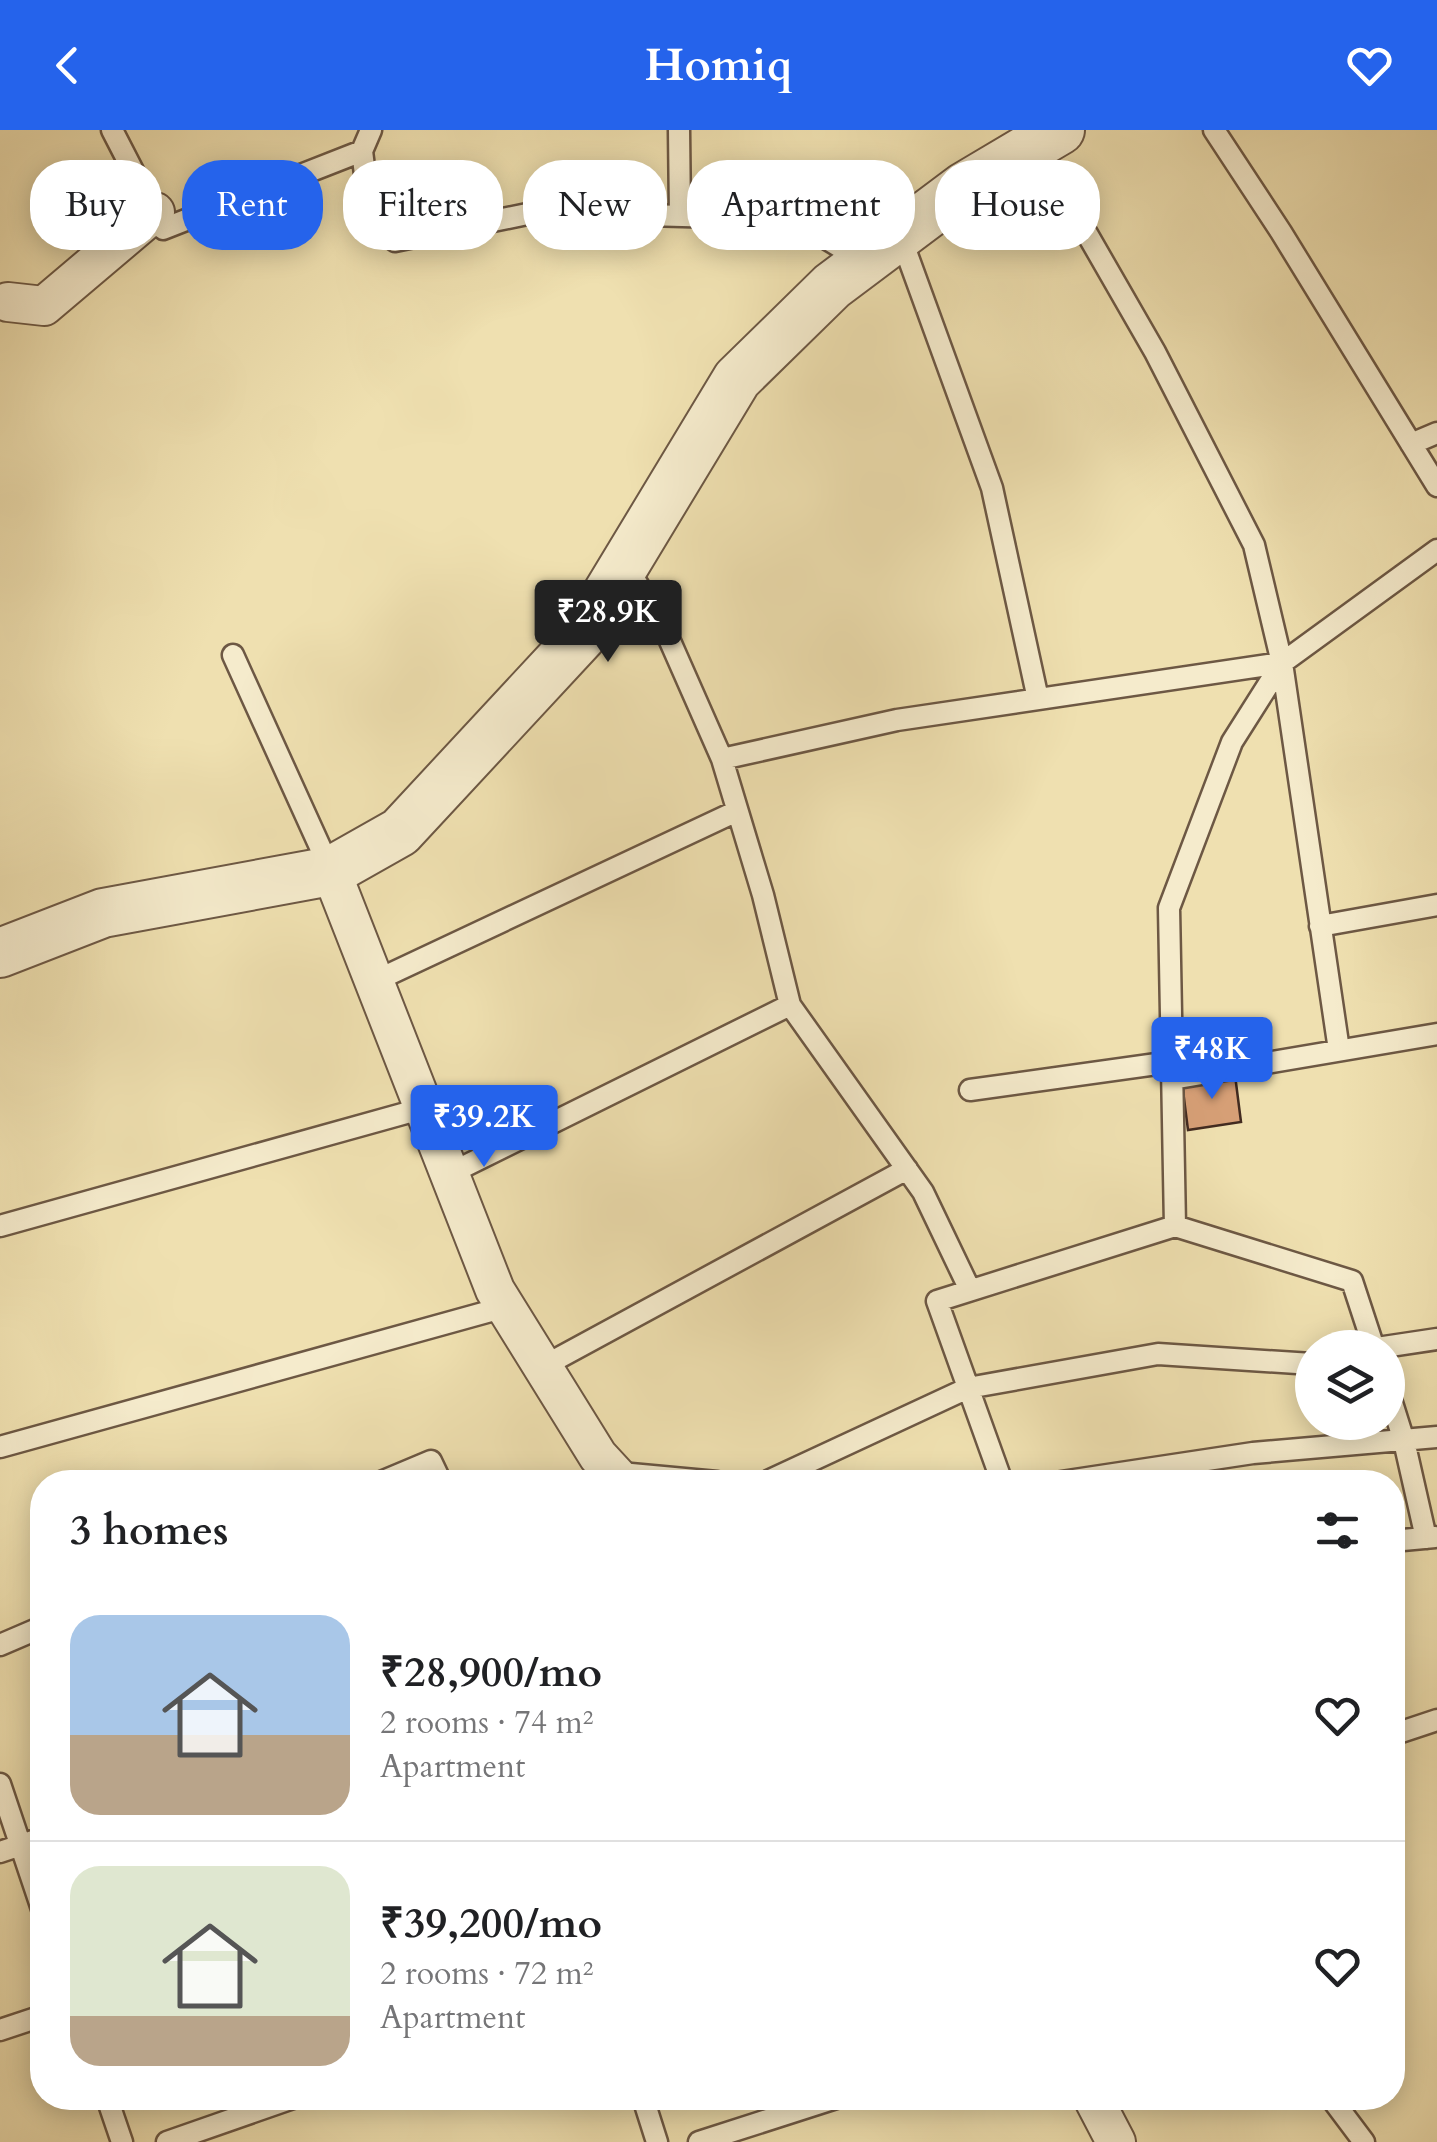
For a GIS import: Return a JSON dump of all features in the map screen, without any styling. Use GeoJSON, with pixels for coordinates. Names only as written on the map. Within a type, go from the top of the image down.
{"type":"FeatureCollection","features":[{"type":"Feature","properties":{"kind":"street"},"geometry":{"type":"LineString","coordinates":[[915,223],[964,187],[1048,137]]}},
{"type":"Feature","properties":{"kind":"street"},"geometry":{"type":"LineString","coordinates":[[4,294],[44,306],[110,250]]}},
{"type":"Feature","properties":{"kind":"street"},"geometry":{"type":"LineString","coordinates":[[0,953],[103,913],[332,871],[400,832],[581,637],[738,379],[832,286],[879,250]]}},
{"type":"Feature","properties":{"kind":"street"},"geometry":{"type":"LineString","coordinates":[[332,871],[495,1290],[598,1456],[611,1470]]}},
{"type":"Feature","properties":{"kind":"street"},"geometry":{"type":"LineString","coordinates":[[1099,2110],[1116,2142]]}},
{"type":"Feature","properties":{"kind":"lane"},"geometry":{"type":"LineString","coordinates":[[112,130],[127,160]]}},
{"type":"Feature","properties":{"kind":"lane"},"geometry":{"type":"LineString","coordinates":[[371,130],[362,151],[366,190],[394,241],[537,212],[687,216]]}},
{"type":"Feature","properties":{"kind":"lane"},"geometry":{"type":"LineString","coordinates":[[678,130],[680,216]]}},
{"type":"Feature","properties":{"kind":"lane"},"geometry":{"type":"LineString","coordinates":[[1214,130],[1437,486]]}},
{"type":"Feature","properties":{"kind":"lane"},"geometry":{"type":"LineString","coordinates":[[1048,137],[1254,546],[1282,663],[1339,1050]]}},
{"type":"Feature","properties":{"kind":"lane"},"geometry":{"type":"LineString","coordinates":[[162,227],[362,151]]}},
{"type":"Feature","properties":{"kind":"lane"},"geometry":{"type":"LineString","coordinates":[[883,250],[992,488],[1038,700]]}},
{"type":"Feature","properties":{"kind":"lane"},"geometry":{"type":"LineString","coordinates":[[1411,444],[1437,432]]}},
{"type":"Feature","properties":{"kind":"lane"},"geometry":{"type":"LineString","coordinates":[[1175,1226],[1168,908],[1232,742],[1282,663],[1437,550]]}},
{"type":"Feature","properties":{"kind":"lane"},"geometry":{"type":"LineString","coordinates":[[625,564],[662,622],[722,759],[763,894],[790,1005],[923,1192],[970,1290]]}},
{"type":"Feature","properties":{"kind":"lane"},"geometry":{"type":"LineString","coordinates":[[233,655],[332,871]]}},
{"type":"Feature","properties":{"kind":"lane"},"geometry":{"type":"LineString","coordinates":[[722,759],[897,720],[1282,663]]}},
{"type":"Feature","properties":{"kind":"lane"},"geometry":{"type":"LineString","coordinates":[[375,981],[738,811]]}},
{"type":"Feature","properties":{"kind":"lane"},"geometry":{"type":"LineString","coordinates":[[1320,926],[1437,905]]}},
{"type":"Feature","properties":{"kind":"lane"},"geometry":{"type":"LineString","coordinates":[[449,1174],[790,1005]]}},
{"type":"Feature","properties":{"kind":"lane"},"geometry":{"type":"LineString","coordinates":[[970,1090],[1339,1050],[1437,1034]]}},
{"type":"Feature","properties":{"kind":"lane"},"geometry":{"type":"LineString","coordinates":[[0,1226],[424,1108]]}},
{"type":"Feature","properties":{"kind":"lane"},"geometry":{"type":"LineString","coordinates":[[542,1366],[906,1170]]}},
{"type":"Feature","properties":{"kind":"lane"},"geometry":{"type":"LineString","coordinates":[[998,1470],[937,1301],[1175,1226],[1352,1280],[1369,1330]]}},
{"type":"Feature","properties":{"kind":"lane"},"geometry":{"type":"LineString","coordinates":[[0,1448],[505,1306]]}},
{"type":"Feature","properties":{"kind":"lane"},"geometry":{"type":"LineString","coordinates":[[1405,1344],[1437,1339]]}},
{"type":"Feature","properties":{"kind":"lane"},"geometry":{"type":"LineString","coordinates":[[792,1470],[968,1388],[1158,1354],[1295,1363]]}},
{"type":"Feature","properties":{"kind":"lane"},"geometry":{"type":"LineString","coordinates":[[1141,1470],[1252,1453],[1437,1438]]}},
{"type":"Feature","properties":{"kind":"lane"},"geometry":{"type":"LineString","coordinates":[[1404,1441],[1432,1537],[1405,1540]]}},
{"type":"Feature","properties":{"kind":"lane"},"geometry":{"type":"LineString","coordinates":[[410,1470],[431,1461],[435,1470]]}},
{"type":"Feature","properties":{"kind":"lane"},"geometry":{"type":"LineString","coordinates":[[0,1645],[30,1632]]}},
{"type":"Feature","properties":{"kind":"lane"},"geometry":{"type":"LineString","coordinates":[[1405,1731],[1437,1720]]}},
{"type":"Feature","properties":{"kind":"lane"},"geometry":{"type":"LineString","coordinates":[[0,1784],[30,1872]]}},
{"type":"Feature","properties":{"kind":"lane"},"geometry":{"type":"LineString","coordinates":[[0,1852],[30,1842]]}},
{"type":"Feature","properties":{"kind":"lane"},"geometry":{"type":"LineString","coordinates":[[0,2030],[30,2020]]}},
{"type":"Feature","properties":{"kind":"lane"},"geometry":{"type":"LineString","coordinates":[[110,2110],[122,2142]]}},
{"type":"Feature","properties":{"kind":"lane"},"geometry":{"type":"LineString","coordinates":[[167,2142],[259,2110]]}},
{"type":"Feature","properties":{"kind":"lane"},"geometry":{"type":"LineString","coordinates":[[647,2110],[657,2142]]}},
{"type":"Feature","properties":{"kind":"lane"},"geometry":{"type":"LineString","coordinates":[[699,2142],[784,2110]]}},
{"type":"Feature","properties":{"kind":"lane"},"geometry":{"type":"LineString","coordinates":[[1341,2110],[1364,2142]]}},
{"type":"Feature","properties":{"kind":"building"},"geometry":{"type":"Polygon","coordinates":[[[1235,1075],[1241,1122],[1188,1130],[1182,1083],[1235,1075]]]}}]}
